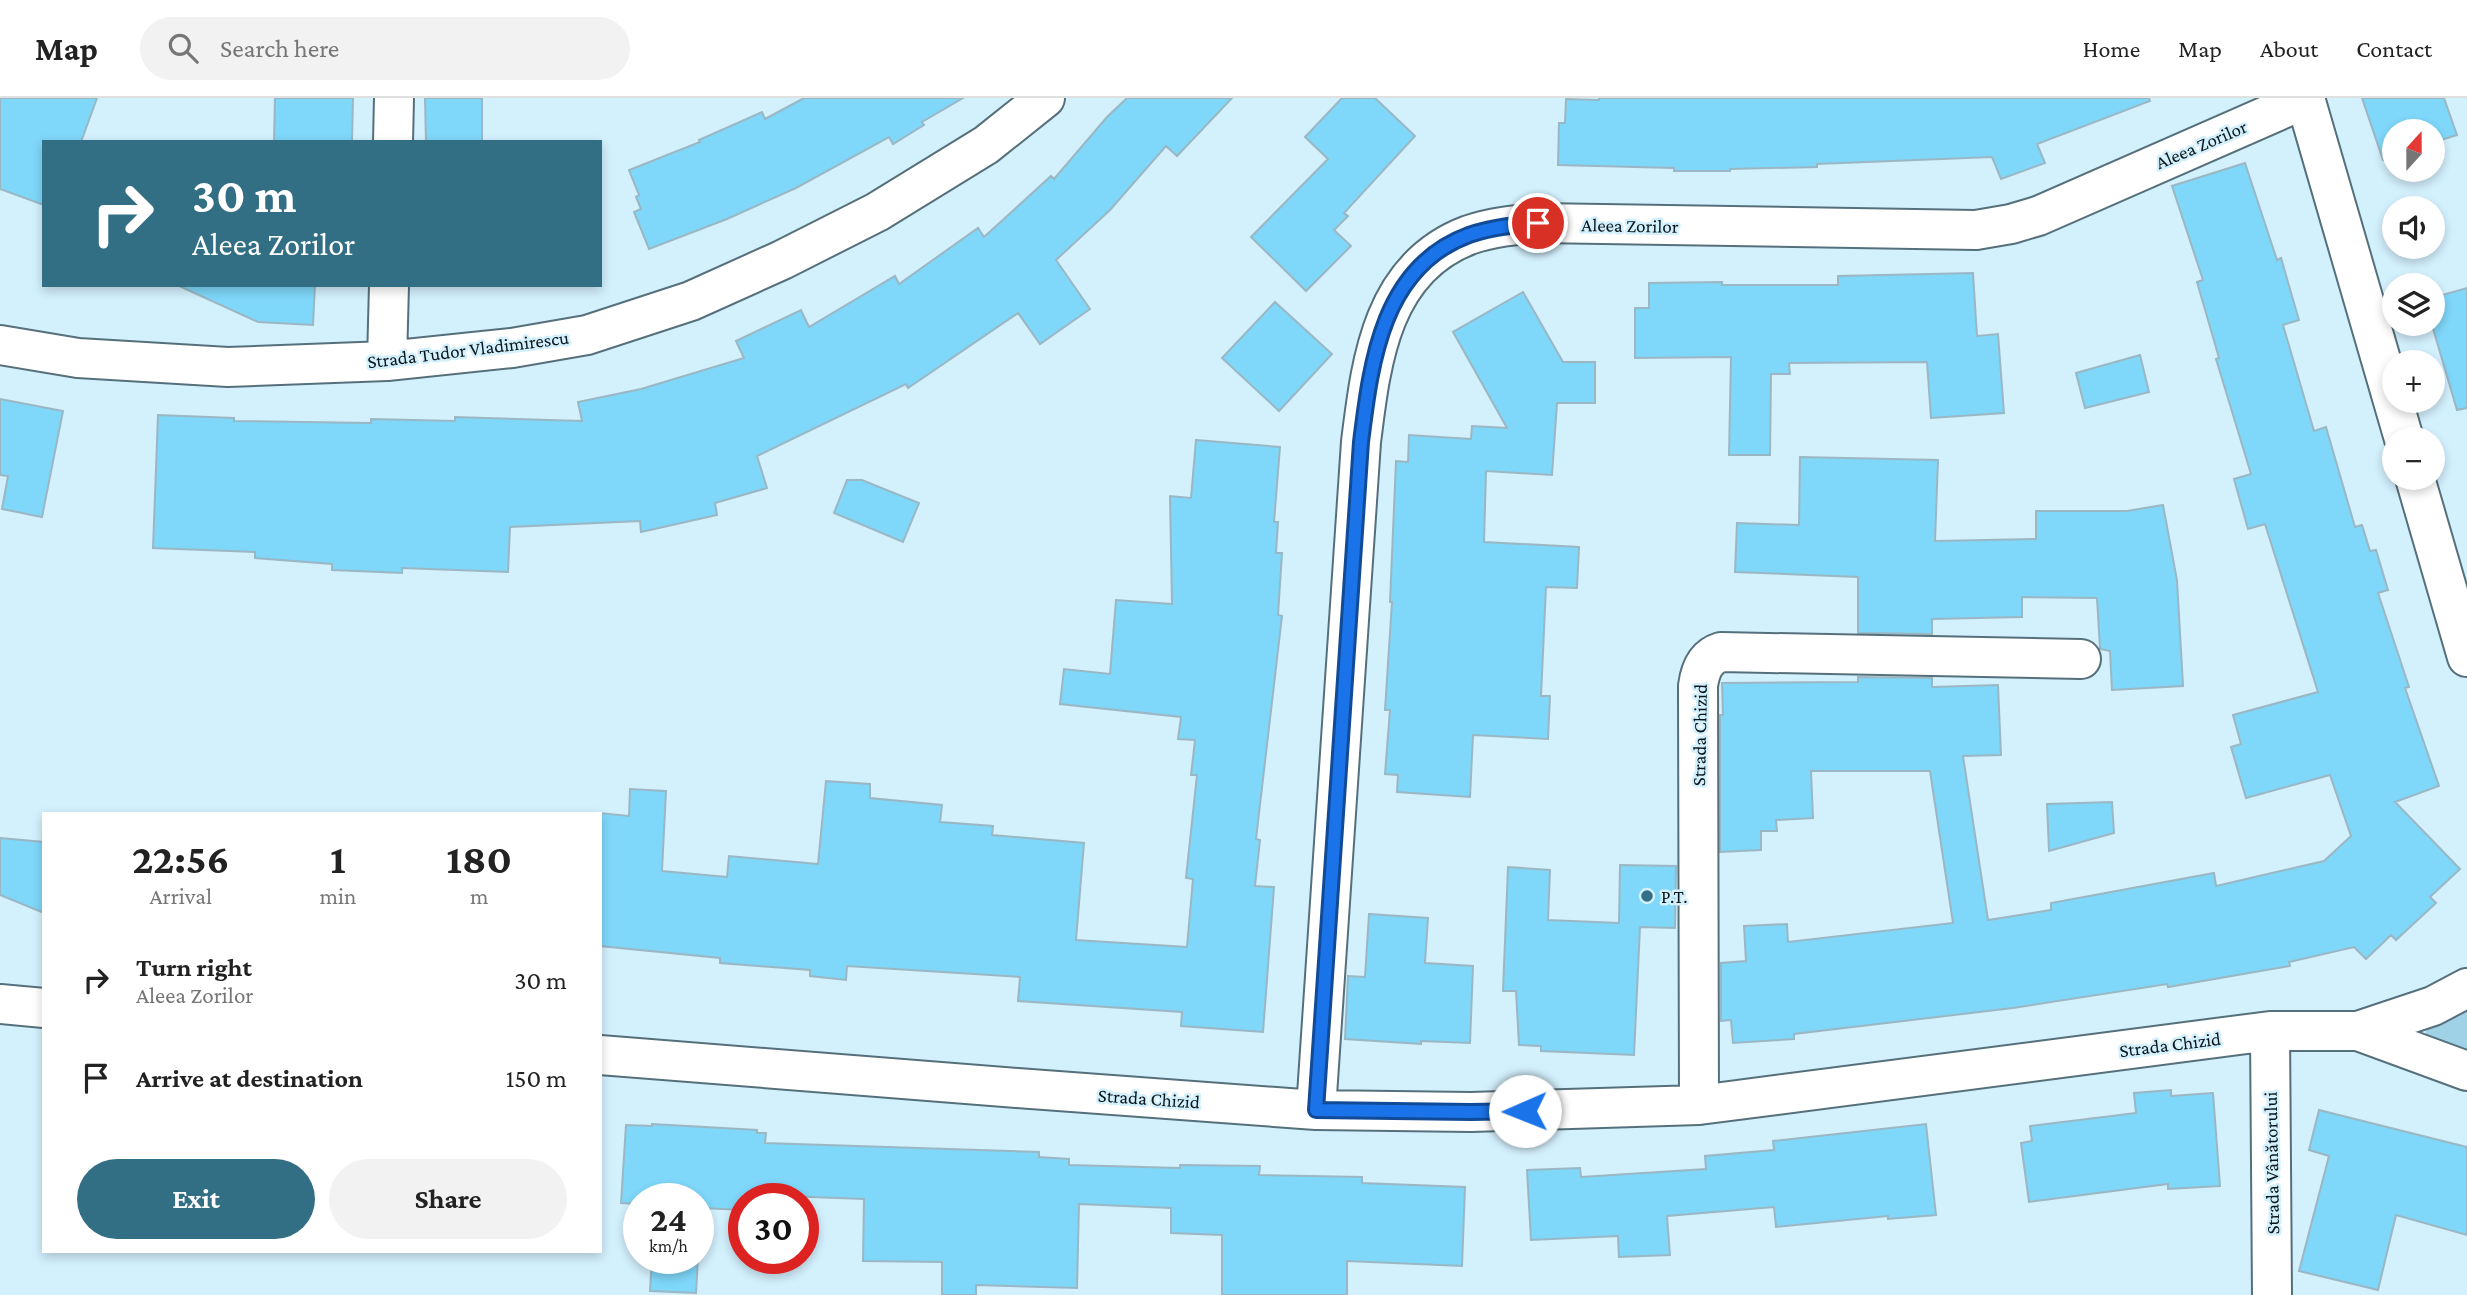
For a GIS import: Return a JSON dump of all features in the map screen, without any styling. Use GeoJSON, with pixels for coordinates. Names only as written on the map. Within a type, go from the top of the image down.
{"type":"FeatureCollection","features":[{"type":"Feature","properties":{"kind":"street"},"geometry":{"type":"LineString","coordinates":[[393,140],[394,98]]}},
{"type":"Feature","properties":{"kind":"street","name":"Strada Tudor Vladimirescu"},"geometry":{"type":"LineString","coordinates":[[0,345],[78,358],[228,367],[387,361],[512,348],[587,335],[691,300],[782,260],[877,212],[986,145],[1045,98]]}},
{"type":"Feature","properties":{"kind":"street"},"geometry":{"type":"LineString","coordinates":[[2305,99],[2401,427]]}},
{"type":"Feature","properties":{"kind":"street","name":"Aleea Zorilor"},"geometry":{"type":"LineString","coordinates":[[1316,1110],[1362,430],[1371,370],[1388,313],[1421,265],[1468,236],[1498,227],[1538,223],[1962,230],[2011,224],[2038,216],[2305,99]]}},
{"type":"Feature","properties":{"kind":"street"},"geometry":{"type":"LineString","coordinates":[[387,361],[389,287]]}},
{"type":"Feature","properties":{"kind":"street"},"geometry":{"type":"LineString","coordinates":[[2418,490],[2467,657]]}},
{"type":"Feature","properties":{"kind":"street","name":"Strada Chizid"},"geometry":{"type":"LineString","coordinates":[[1699,1105],[1698,686],[1704,664],[1714,654],[1721,652],[2081,659]]}},
{"type":"Feature","properties":{"kind":"street","name":"Strada Chizid"},"geometry":{"type":"LineString","coordinates":[[602,1055],[1316,1110],[1471,1112],[1699,1105],[2270,1031],[2358,1031],[2433,1006],[2467,988]]}},
{"type":"Feature","properties":{"kind":"street"},"geometry":{"type":"LineString","coordinates":[[0,1004],[42,1008]]}},
{"type":"Feature","properties":{"kind":"street","name":"Strada Vânătorului"},"geometry":{"type":"LineString","coordinates":[[2270,1031],[2273,1295]]}},
{"type":"Feature","properties":{"kind":"street"},"geometry":{"type":"LineString","coordinates":[[2358,1031],[2467,1071]]}},
{"type":"Feature","properties":{"kind":"shaded area"},"geometry":{"type":"Polygon","coordinates":[[[2467,1009],[2467,1050],[2425,1035],[2427,1028],[2467,1009]]]}},
{"type":"Feature","properties":{"kind":"building"},"geometry":{"type":"Polygon","coordinates":[[[0,98],[97,98],[82,140],[42,140],[42,204],[0,189],[0,98]]]}},
{"type":"Feature","properties":{"kind":"building"},"geometry":{"type":"Polygon","coordinates":[[[275,98],[353,98],[352,140],[274,140],[275,98]]]}},
{"type":"Feature","properties":{"kind":"building"},"geometry":{"type":"Polygon","coordinates":[[[425,98],[482,98],[482,140],[426,140],[425,98]]]}},
{"type":"Feature","properties":{"kind":"building"},"geometry":{"type":"Polygon","coordinates":[[[804,98],[963,98],[922,122],[924,125],[893,144],[889,137],[796,188],[727,219],[649,249],[634,212],[641,209],[636,197],[639,195],[629,170],[700,142],[699,140],[762,112],[765,119],[804,98]]]}},
{"type":"Feature","properties":{"kind":"building"},"geometry":{"type":"Polygon","coordinates":[[[1127,98],[1232,98],[1177,156],[1166,146],[1110,210],[1056,260],[1090,309],[1040,344],[1018,313],[908,388],[906,384],[757,456],[767,488],[715,503],[717,515],[641,532],[640,521],[510,527],[508,572],[402,568],[402,573],[332,570],[332,564],[255,558],[255,552],[153,548],[158,415],[234,418],[234,421],[371,423],[371,419],[455,421],[455,417],[582,421],[578,402],[641,389],[744,358],[736,341],[801,310],[809,327],[895,276],[899,284],[978,228],[984,237],[1051,176],[1054,179],[1107,117],[1127,98]]]}},
{"type":"Feature","properties":{"kind":"building"},"geometry":{"type":"Polygon","coordinates":[[[1342,98],[1375,98],[1415,136],[1344,213],[1348,216],[1334,230],[1351,246],[1306,291],[1251,237],[1328,159],[1305,137],[1342,98]]]}},
{"type":"Feature","properties":{"kind":"building"},"geometry":{"type":"Polygon","coordinates":[[[2149,98],[2150,101],[2037,144],[2045,163],[2001,179],[1992,157],[1817,164],[1817,167],[1730,171],[1558,165],[1559,123],[1565,123],[1566,99],[2149,98]]]}},
{"type":"Feature","properties":{"kind":"building"},"geometry":{"type":"Polygon","coordinates":[[[2362,98],[2444,98],[2457,135],[2445,139],[2445,119],[2382,119],[2382,157],[2362,98]]]}},
{"type":"Feature","properties":{"kind":"building"},"geometry":{"type":"Polygon","coordinates":[[[2245,163],[2277,260],[2281,258],[2299,320],[2283,325],[2314,431],[2326,427],[2355,527],[2362,525],[2370,551],[2376,550],[2388,590],[2378,593],[2409,687],[2405,688],[2439,786],[2395,802],[2460,869],[2430,897],[2436,903],[2396,940],[2391,935],[2366,959],[2354,947],[2289,962],[2290,966],[2168,987],[2167,984],[2013,1008],[1794,1034],[1794,1039],[1733,1043],[1731,1020],[1721,1021],[1721,963],[1746,961],[1744,926],[1787,924],[1788,942],[1953,923],[1930,771],[1811,771],[1813,818],[1776,820],[1777,831],[1761,831],[1761,850],[1720,852],[1722,683],[1858,682],[1858,677],[1932,678],[1932,687],[1998,685],[2001,755],[1963,756],[1988,920],[2051,910],[2051,903],[2214,873],[2216,886],[2324,861],[2351,836],[2330,775],[2246,798],[2231,747],[2241,744],[2233,715],[2318,692],[2265,524],[2248,529],[2234,479],[2251,474],[2216,359],[2219,358],[2197,282],[2203,280],[2172,186],[2245,163]]]}},
{"type":"Feature","properties":{"kind":"building"},"geometry":{"type":"Polygon","coordinates":[[[1973,273],[1977,336],[1998,334],[2004,413],[1931,418],[1927,362],[1789,363],[1790,374],[1771,374],[1770,455],[1729,455],[1731,357],[1635,358],[1635,308],[1649,308],[1649,283],[1838,285],[1838,276],[1973,273]]]}},
{"type":"Feature","properties":{"kind":"building"},"geometry":{"type":"Polygon","coordinates":[[[181,287],[315,287],[313,325],[258,322],[181,287]]]}},
{"type":"Feature","properties":{"kind":"building"},"geometry":{"type":"Polygon","coordinates":[[[2467,288],[2467,408],[2457,410],[2445,369],[2445,350],[2439,350],[2435,336],[2445,336],[2445,294],[2467,288]]]}},
{"type":"Feature","properties":{"kind":"building"},"geometry":{"type":"Polygon","coordinates":[[[1523,292],[1563,362],[1595,362],[1595,403],[1557,403],[1552,475],[1486,471],[1484,542],[1579,547],[1577,588],[1546,587],[1541,696],[1550,696],[1548,739],[1473,735],[1470,797],[1397,792],[1398,775],[1385,774],[1390,710],[1385,710],[1392,602],[1396,461],[1408,462],[1409,435],[1471,439],[1472,426],[1507,428],[1453,332],[1523,292]]]}},
{"type":"Feature","properties":{"kind":"building"},"geometry":{"type":"Polygon","coordinates":[[[1275,302],[1332,354],[1279,411],[1222,358],[1275,302]]]}},
{"type":"Feature","properties":{"kind":"building"},"geometry":{"type":"Polygon","coordinates":[[[2140,355],[2149,392],[2085,408],[2076,373],[2140,355]]]}},
{"type":"Feature","properties":{"kind":"building"},"geometry":{"type":"Polygon","coordinates":[[[0,399],[63,411],[42,517],[2,509],[8,476],[0,475],[0,399]]]}},
{"type":"Feature","properties":{"kind":"building"},"geometry":{"type":"Polygon","coordinates":[[[1196,440],[1280,447],[1274,522],[1278,522],[1276,553],[1282,553],[1278,615],[1282,616],[1256,839],[1260,840],[1255,886],[1274,887],[1263,1032],[1181,1026],[1182,1012],[1018,1001],[1020,977],[847,966],[846,980],[810,976],[810,970],[720,963],[720,958],[602,946],[602,813],[629,816],[630,789],[666,791],[662,871],[727,877],[729,856],[818,864],[826,781],[870,784],[870,798],[942,805],[940,822],[993,826],[992,835],[1084,843],[1076,940],[1187,947],[1193,879],[1186,878],[1197,775],[1191,775],[1195,740],[1178,739],[1181,717],[1060,704],[1064,669],[1110,674],[1116,600],[1172,604],[1170,496],[1191,498],[1196,440]]]}},
{"type":"Feature","properties":{"kind":"building"},"geometry":{"type":"Polygon","coordinates":[[[1800,457],[1938,460],[1935,541],[2036,539],[2036,511],[2127,511],[2163,505],[2177,580],[2183,686],[2112,690],[2110,651],[2100,649],[2097,598],[2022,597],[2022,617],[1932,619],[1932,634],[1858,633],[1858,577],[1735,572],[1737,523],[1799,525],[1800,457]]]}},
{"type":"Feature","properties":{"kind":"building"},"geometry":{"type":"Polygon","coordinates":[[[847,480],[862,480],[919,503],[903,542],[834,513],[847,480]]]}},
{"type":"Feature","properties":{"kind":"building"},"geometry":{"type":"Polygon","coordinates":[[[2112,802],[2114,833],[2049,851],[2047,804],[2112,802]]]}},
{"type":"Feature","properties":{"kind":"building"},"geometry":{"type":"Polygon","coordinates":[[[0,838],[42,842],[42,912],[0,895],[0,838]]]}},
{"type":"Feature","properties":{"kind":"building"},"geometry":{"type":"Polygon","coordinates":[[[1620,865],[1676,866],[1675,928],[1640,927],[1634,1055],[1541,1051],[1541,1046],[1519,1045],[1516,991],[1503,991],[1508,867],[1550,870],[1548,920],[1619,923],[1620,865]]]}},
{"type":"Feature","properties":{"kind":"building"},"geometry":{"type":"Polygon","coordinates":[[[1369,914],[1428,918],[1425,963],[1473,966],[1470,1043],[1421,1041],[1421,1044],[1345,1039],[1348,976],[1365,977],[1369,914]]]}},
{"type":"Feature","properties":{"kind":"building"},"geometry":{"type":"Polygon","coordinates":[[[2171,1090],[2171,1096],[2213,1093],[2220,1186],[2168,1189],[2168,1184],[2029,1202],[2021,1143],[2032,1141],[2030,1126],[2136,1113],[2134,1093],[2171,1090]]]}},
{"type":"Feature","properties":{"kind":"building"},"geometry":{"type":"Polygon","coordinates":[[[2319,1110],[2467,1147],[2467,1235],[2396,1215],[2378,1290],[2299,1271],[2329,1156],[2309,1150],[2319,1110]]]}},
{"type":"Feature","properties":{"kind":"building"},"geometry":{"type":"Polygon","coordinates":[[[1926,1124],[1936,1215],[1888,1219],[1888,1216],[1776,1227],[1774,1207],[1667,1216],[1670,1255],[1619,1257],[1618,1236],[1531,1240],[1527,1170],[1580,1168],[1581,1177],[1706,1169],[1705,1156],[1774,1150],[1773,1141],[1926,1124]]]}},
{"type":"Feature","properties":{"kind":"building"},"geometry":{"type":"Polygon","coordinates":[[[626,1125],[757,1130],[757,1133],[766,1133],[765,1143],[1039,1152],[1039,1157],[1069,1159],[1069,1165],[1180,1168],[1180,1165],[1260,1166],[1259,1175],[1362,1177],[1362,1183],[1465,1187],[1462,1266],[1347,1261],[1347,1295],[1222,1295],[1222,1235],[1171,1233],[1171,1208],[1079,1204],[1077,1288],[976,1285],[976,1295],[942,1295],[942,1262],[863,1261],[864,1199],[819,1197],[819,1183],[728,1183],[728,1209],[714,1209],[714,1183],[623,1183],[621,1203],[626,1125]]]}},
{"type":"Feature","properties":{"kind":"building"},"geometry":{"type":"Polygon","coordinates":[[[651,1274],[697,1274],[696,1293],[650,1291],[651,1274]]]}},
{"type":"Feature","properties":{"kind":"place","name":"P.T."},"geometry":{"type":"Point","coordinates":[1647,896]}},
{"type":"Feature","properties":{"kind":"route"},"geometry":{"type":"LineString","coordinates":[[1525,1111],[1316,1110],[1361,442],[1368,383],[1377,345],[1388,313],[1421,265],[1468,236],[1498,227],[1538,223]]}}]}
